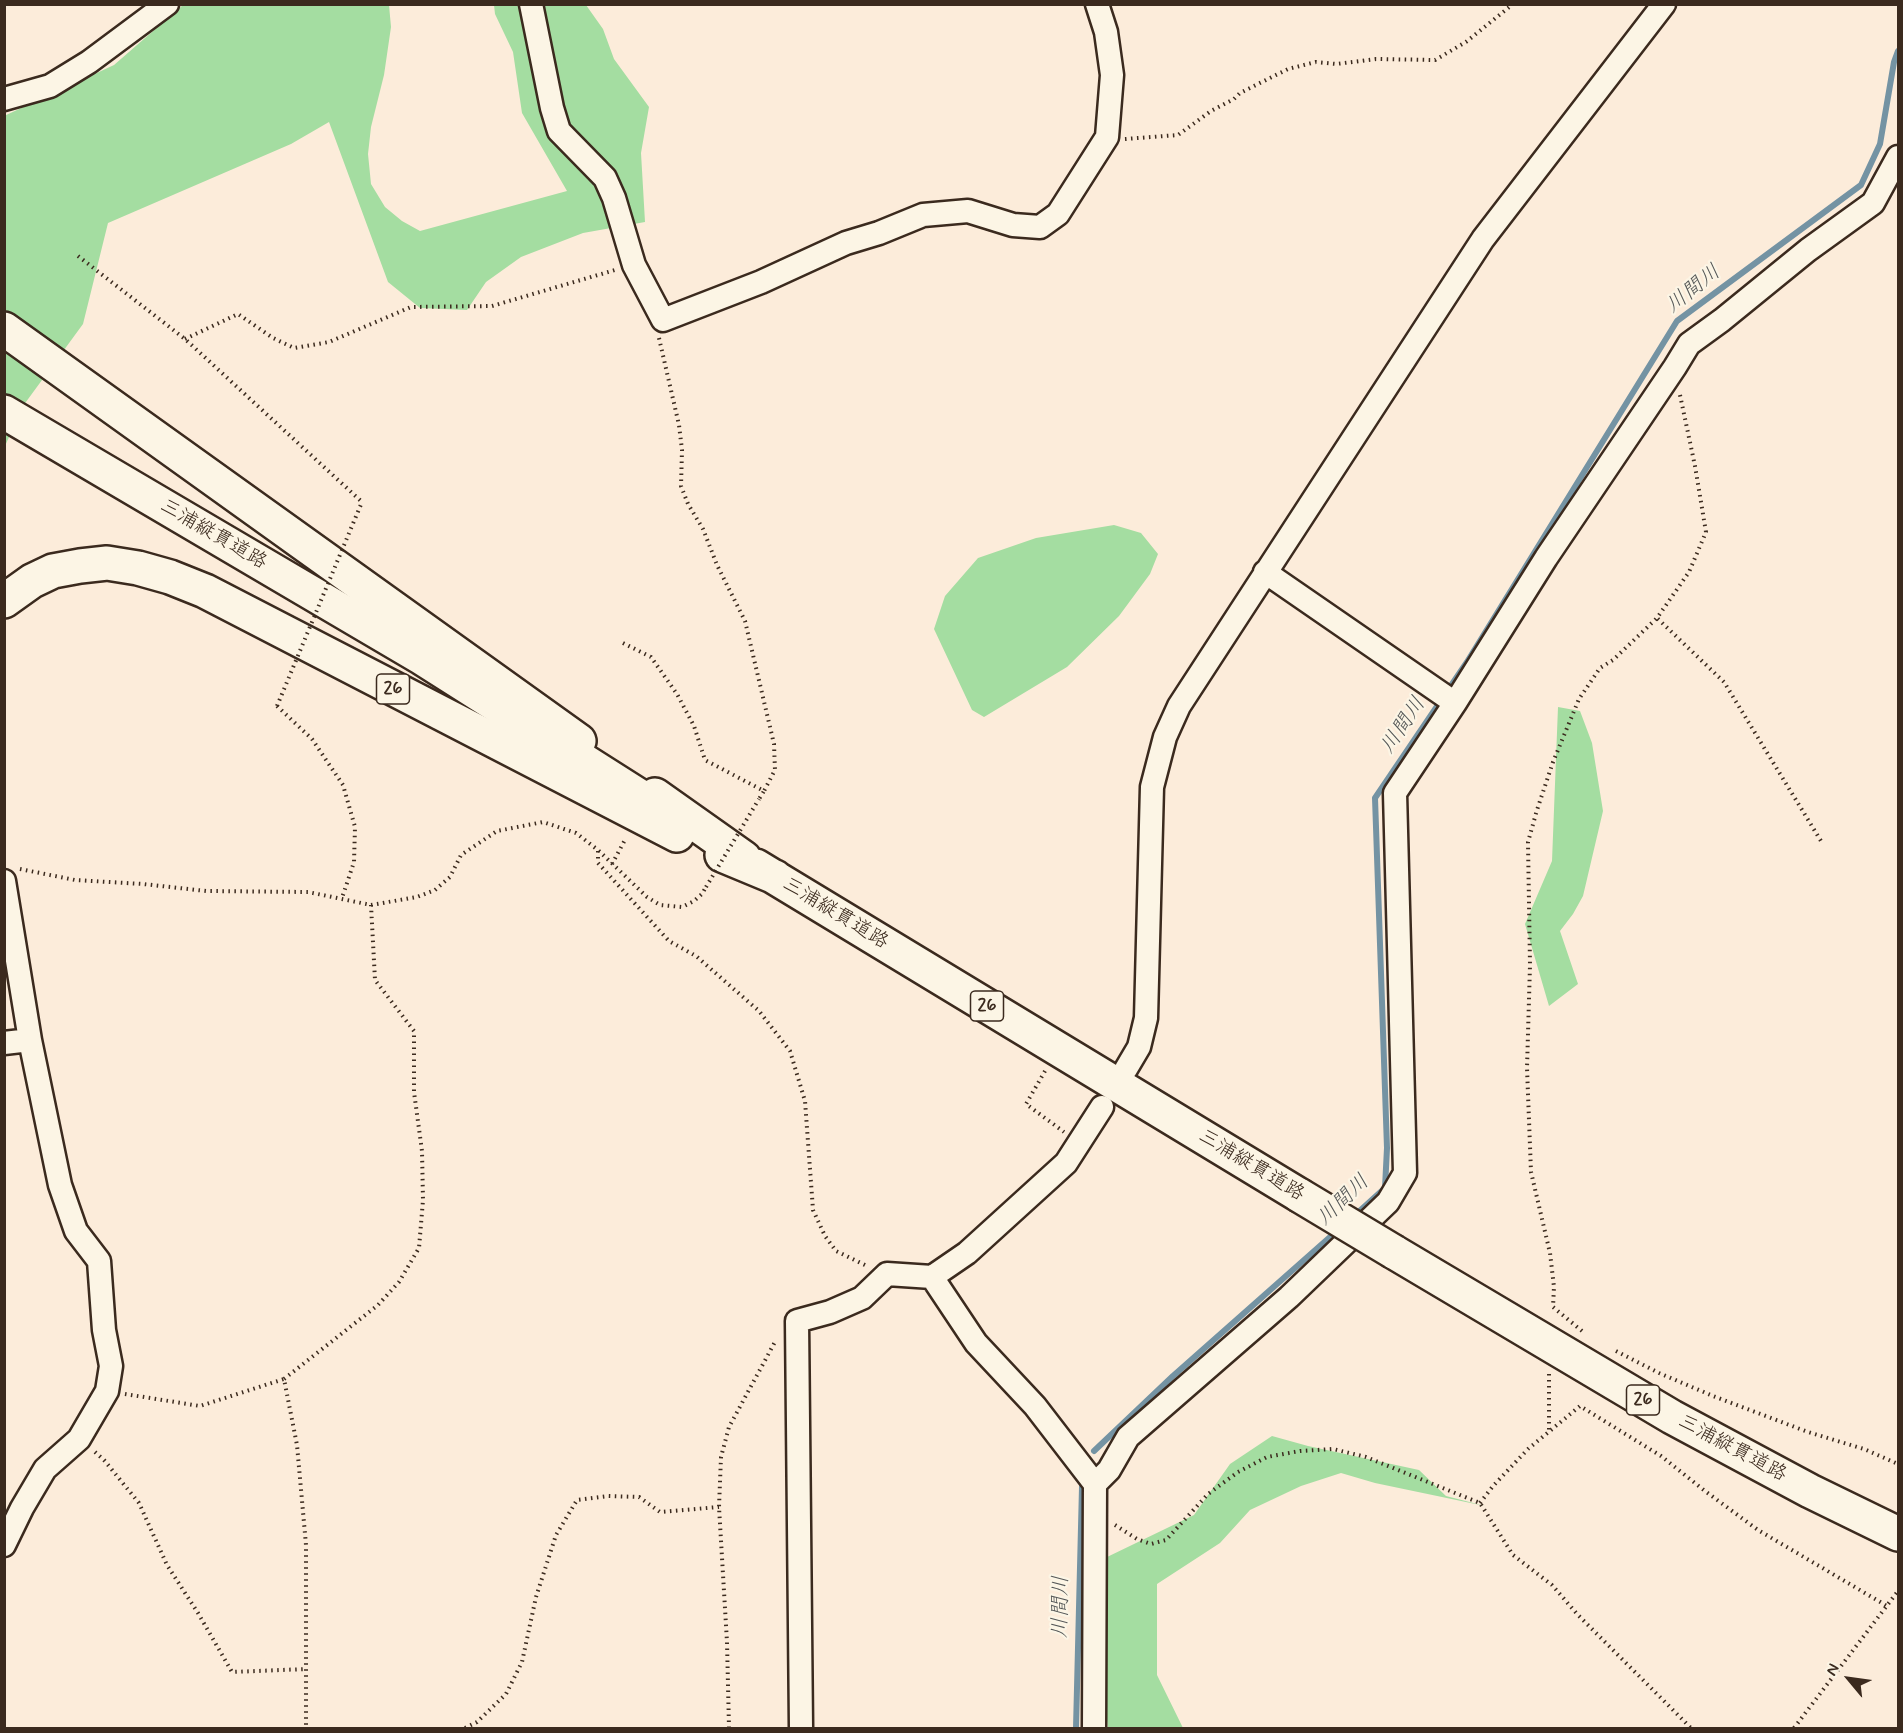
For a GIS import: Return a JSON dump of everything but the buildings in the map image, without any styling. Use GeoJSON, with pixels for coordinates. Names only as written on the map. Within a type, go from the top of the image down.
{"type":"FeatureCollection","features":[{"type":"Feature","properties":{"kind":"main road"},"geometry":{"type":"LineString","coordinates":[[4,329],[744,858]]}},
{"type":"Feature","properties":{"kind":"main road","name":"三浦縦貫道路"},"geometry":{"type":"LineString","coordinates":[[4,412],[418,663],[565,758],[744,858],[1299,1195],[1672,1417],[1810,1491],[1899,1534]]}},
{"type":"Feature","properties":{"kind":"main road","name":"三浦縦貫道路"},"geometry":{"type":"LineString","coordinates":[[4,427],[418,663]]}},
{"type":"Feature","properties":{"kind":"main road","name":"26"},"geometry":{"type":"LineString","coordinates":[[4,601],[32,580],[53,571],[80,566],[107,563],[138,568],[170,577],[224,601],[694,843],[775,877]]}},
{"type":"Feature","properties":{"kind":"street"},"geometry":{"type":"LineString","coordinates":[[4,99],[50,86],[89,63],[167,4]]}},
{"type":"Feature","properties":{"kind":"street"},"geometry":{"type":"LineString","coordinates":[[531,4],[552,108],[559,131],[605,178],[614,198],[634,265],[663,320],[761,282],[846,243],[879,233],[923,215],[968,211],[1012,225],[1040,227],[1059,214],[1107,137],[1112,75],[1106,32],[1097,4]]}},
{"type":"Feature","properties":{"kind":"street"},"geometry":{"type":"LineString","coordinates":[[1126,1069],[1139,1047],[1146,1018],[1152,787],[1165,737],[1179,706],[1483,238],[1664,4]]}},
{"type":"Feature","properties":{"kind":"street"},"geometry":{"type":"LineString","coordinates":[[1095,1484],[1109,1470],[1128,1437],[1297,1289],[1388,1202],[1405,1173],[1395,793],[1446,697],[1546,558],[1689,344],[1808,250],[1873,203],[1899,157]]}},
{"type":"Feature","properties":{"kind":"street"},"geometry":{"type":"LineString","coordinates":[[1264,572],[1446,697]]}},
{"type":"Feature","properties":{"kind":"street"},"geometry":{"type":"LineString","coordinates":[[4,1545],[45,1469],[79,1439],[107,1391],[111,1366],[104,1330],[99,1261],[76,1231],[60,1185],[19,1041],[10,875]]}},
{"type":"Feature","properties":{"kind":"street"},"geometry":{"type":"LineString","coordinates":[[801,1728],[797,1321],[830,1312],[862,1298],[886,1274],[932,1277],[967,1253],[1066,1163],[1102,1107]]}},
{"type":"Feature","properties":{"kind":"street"},"geometry":{"type":"LineString","coordinates":[[932,1277],[976,1342],[1035,1406],[1095,1484],[1094,1728]]}},
{"type":"Feature","properties":{"kind":"path"},"geometry":{"type":"LineString","coordinates":[[1107,137],[1122,140],[1178,135],[1211,111],[1234,99],[1239,93],[1288,69],[1316,62],[1336,64],[1376,59],[1435,60],[1466,42],[1513,4]]}},
{"type":"Feature","properties":{"kind":"path"},"geometry":{"type":"LineString","coordinates":[[78,256],[185,339],[362,502],[277,706],[312,739],[343,785],[355,827],[354,862],[342,898]]}},
{"type":"Feature","properties":{"kind":"path"},"geometry":{"type":"LineString","coordinates":[[185,339],[238,314],[273,339],[294,348],[329,342],[411,307],[492,306],[634,265]]}},
{"type":"Feature","properties":{"kind":"path"},"geometry":{"type":"LineString","coordinates":[[10,875],[143,884],[206,891],[308,892],[371,905],[417,897],[435,890],[450,877],[461,855],[498,831],[543,822],[576,833],[598,850],[647,897],[660,905],[682,907],[694,901],[706,887],[775,770],[774,744],[745,621],[681,486],[680,426],[658,334],[663,320]]}},
{"type":"Feature","properties":{"kind":"path"},"geometry":{"type":"LineString","coordinates":[[1590,1337],[1553,1307],[1554,1287],[1550,1253],[1531,1172],[1527,1068],[1530,965],[1528,842],[1553,762],[1579,699],[1600,668],[1613,660],[1657,618],[1689,572],[1707,532],[1675,367]]}},
{"type":"Feature","properties":{"kind":"path"},"geometry":{"type":"LineString","coordinates":[[1657,618],[1724,682],[1821,842]]}},
{"type":"Feature","properties":{"kind":"path"},"geometry":{"type":"LineString","coordinates":[[623,643],[651,657],[677,694],[694,726],[705,760],[764,791]]}},
{"type":"Feature","properties":{"kind":"path"},"geometry":{"type":"LineString","coordinates":[[612,864],[627,836]]}},
{"type":"Feature","properties":{"kind":"path"},"geometry":{"type":"LineString","coordinates":[[598,850],[598,863],[669,941],[696,956],[759,1011],[790,1052],[805,1101],[813,1210],[818,1223],[836,1251],[846,1258],[886,1274]]}},
{"type":"Feature","properties":{"kind":"path"},"geometry":{"type":"LineString","coordinates":[[107,1391],[200,1406],[284,1379],[378,1305],[399,1282],[419,1248],[422,1151],[414,1092],[414,1031],[375,980],[371,905]]}},
{"type":"Feature","properties":{"kind":"path"},"geometry":{"type":"LineString","coordinates":[[1048,1066],[1026,1104],[1079,1143]]}},
{"type":"Feature","properties":{"kind":"path"},"geometry":{"type":"LineString","coordinates":[[729,1728],[727,1642],[719,1507],[721,1457],[729,1427],[772,1344],[784,1330],[797,1321]]}},
{"type":"Feature","properties":{"kind":"path"},"geometry":{"type":"LineString","coordinates":[[1610,1348],[1659,1373],[1713,1396],[1808,1432],[1864,1449],[1899,1464]]}},
{"type":"Feature","properties":{"kind":"path"},"geometry":{"type":"LineString","coordinates":[[1549,1368],[1549,1430]]}},
{"type":"Feature","properties":{"kind":"path"},"geometry":{"type":"LineString","coordinates":[[284,1379],[297,1445],[306,1545],[306,1728]]}},
{"type":"Feature","properties":{"kind":"path"},"geometry":{"type":"LineString","coordinates":[[1480,1503],[1507,1471],[1549,1430],[1580,1406],[1661,1456],[1758,1530],[1887,1606]]}},
{"type":"Feature","properties":{"kind":"path"},"geometry":{"type":"LineString","coordinates":[[79,1439],[104,1460],[139,1503],[167,1564],[232,1672],[306,1669]]}},
{"type":"Feature","properties":{"kind":"path"},"geometry":{"type":"LineString","coordinates":[[1095,1512],[1137,1539],[1150,1544],[1166,1540],[1208,1494],[1238,1472],[1267,1458],[1300,1451],[1333,1449],[1366,1457],[1480,1503],[1513,1555],[1552,1585],[1578,1615],[1691,1728]]}},
{"type":"Feature","properties":{"kind":"path"},"geometry":{"type":"LineString","coordinates":[[465,1728],[477,1722],[506,1694],[522,1662],[536,1597],[556,1535],[577,1500],[608,1496],[639,1497],[660,1512],[719,1507]]}},
{"type":"Feature","properties":{"kind":"path"},"geometry":{"type":"LineString","coordinates":[[1794,1728],[1898,1592]]}},
{"type":"Feature","properties":{"kind":"green space"},"geometry":{"type":"Polygon","coordinates":[[[183,5],[389,5],[391,27],[384,75],[371,127],[368,154],[371,184],[385,207],[402,221],[420,231],[567,191],[522,113],[513,52],[495,14],[494,5],[586,5],[603,29],[614,59],[649,107],[641,153],[645,222],[583,233],[521,257],[486,282],[467,310],[420,308],[388,282],[329,122],[291,144],[108,223],[83,324],[23,406],[5,446],[4,116],[114,65],[183,5]]]}},
{"type":"Feature","properties":{"kind":"green space"},"geometry":{"type":"Polygon","coordinates":[[[1114,525],[1141,533],[1158,554],[1150,574],[1119,616],[1067,667],[984,717],[972,710],[934,629],[945,596],[978,558],[1036,538],[1114,525]]]}},
{"type":"Feature","properties":{"kind":"green space"},"geometry":{"type":"Polygon","coordinates":[[[1558,707],[1580,711],[1592,743],[1603,811],[1583,896],[1560,931],[1578,984],[1549,1006],[1525,924],[1552,861],[1558,707]]]}},
{"type":"Feature","properties":{"kind":"green space"},"geometry":{"type":"Polygon","coordinates":[[[1272,1436],[1419,1470],[1446,1496],[1485,1506],[1375,1483],[1341,1473],[1301,1486],[1250,1510],[1220,1543],[1157,1584],[1157,1675],[1183,1728],[1108,1728],[1096,1624],[1105,1558],[1194,1515],[1230,1464],[1272,1436]]]}},
{"type":"Feature","properties":{"kind":"waterway","name":"川間川"},"geometry":{"type":"LineString","coordinates":[[1353,1217],[1385,1188],[1387,1148],[1375,798],[1467,662],[1677,321],[1861,185],[1880,144],[1894,62],[1898,51]]}},
{"type":"Feature","properties":{"kind":"waterway","name":"川間川"},"geometry":{"type":"LineString","coordinates":[[1094,1451],[1173,1376],[1338,1230]]}},
{"type":"Feature","properties":{"kind":"waterway","name":"川間川"},"geometry":{"type":"LineString","coordinates":[[1076,1728],[1082,1487]]}}]}
